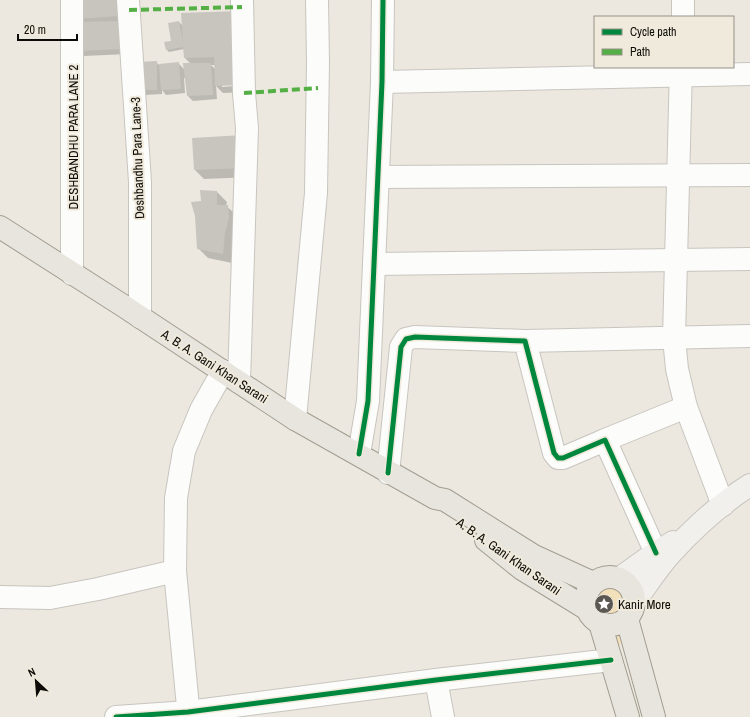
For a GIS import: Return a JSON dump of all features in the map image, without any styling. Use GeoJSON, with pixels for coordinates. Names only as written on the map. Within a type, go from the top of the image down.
{"type":"FeatureCollection","features":[{"type":"Feature","properties":{"kind":"main road","name":"A. B. A. Gani Khan Sarani"},"geometry":{"type":"LineString","coordinates":[[0,228],[140,317],[295,419],[359,454],[388,473],[435,498],[445,500],[534,556],[594,583]]}},
{"type":"Feature","properties":{"kind":"main road"},"geometry":{"type":"LineString","coordinates":[[594,616],[609,625],[619,623],[631,610],[672,552],[734,495],[750,485]]}},
{"type":"Feature","properties":{"kind":"main road","name":"A. B. A. Gani Khan Sarani"},"geometry":{"type":"LineString","coordinates":[[435,498],[439,507],[494,546],[522,569],[594,616]]}},
{"type":"Feature","properties":{"kind":"main road"},"geometry":{"type":"LineString","coordinates":[[620,578],[677,539],[692,532]]}},
{"type":"Feature","properties":{"kind":"main road"},"geometry":{"type":"LineString","coordinates":[[628,717],[611,660],[594,616],[586,600],[588,591],[594,583],[602,578],[611,576],[620,578],[628,584],[633,592],[631,610],[654,717]]}},
{"type":"Feature","properties":{"kind":"street","name":"DESHBANDHU PARA LANE 2"},"geometry":{"type":"LineString","coordinates":[[72,0],[72,274]]}},
{"type":"Feature","properties":{"kind":"street","name":"Deshbandhu Para Lane-3"},"geometry":{"type":"LineString","coordinates":[[128,0],[140,182],[140,317]]}},
{"type":"Feature","properties":{"kind":"street"},"geometry":{"type":"LineString","coordinates":[[188,714],[175,571],[176,498],[184,451],[201,410],[231,377],[247,128],[244,93],[242,0]]}},
{"type":"Feature","properties":{"kind":"street"},"geometry":{"type":"LineString","coordinates":[[295,419],[316,193],[318,62],[317,0]]}},
{"type":"Feature","properties":{"kind":"street"},"geometry":{"type":"LineString","coordinates":[[359,454],[368,401],[382,82],[383,0]]}},
{"type":"Feature","properties":{"kind":"street"},"geometry":{"type":"LineString","coordinates":[[682,16],[683,0]]}},
{"type":"Feature","properties":{"kind":"street"},"geometry":{"type":"LineString","coordinates":[[382,82],[681,71],[750,74]]}},
{"type":"Feature","properties":{"kind":"street"},"geometry":{"type":"LineString","coordinates":[[681,71],[677,175],[674,338],[677,369],[686,407],[723,505]]}},
{"type":"Feature","properties":{"kind":"street"},"geometry":{"type":"LineString","coordinates":[[378,177],[750,175]]}},
{"type":"Feature","properties":{"kind":"street"},"geometry":{"type":"LineString","coordinates":[[374,264],[750,258]]}},
{"type":"Feature","properties":{"kind":"street"},"geometry":{"type":"LineString","coordinates":[[388,473],[401,347],[406,339],[415,336],[525,341],[750,336]]}},
{"type":"Feature","properties":{"kind":"street"},"geometry":{"type":"LineString","coordinates":[[525,341],[554,453],[558,458],[563,458],[686,407]]}},
{"type":"Feature","properties":{"kind":"street"},"geometry":{"type":"LineString","coordinates":[[604,440],[656,553]]}},
{"type":"Feature","properties":{"kind":"street"},"geometry":{"type":"LineString","coordinates":[[0,597],[50,598],[98,589],[175,571]]}},
{"type":"Feature","properties":{"kind":"street"},"geometry":{"type":"LineString","coordinates":[[116,717],[188,714],[436,680],[611,660]]}},
{"type":"Feature","properties":{"kind":"street"},"geometry":{"type":"LineString","coordinates":[[436,680],[443,717]]}},
{"type":"Feature","properties":{"kind":"shaded area"},"geometry":{"type":"Polygon","coordinates":[[[672,548],[626,624],[620,645],[607,654],[583,619],[529,569],[607,577],[672,548]]]}},
{"type":"Feature","properties":{"kind":"building"},"geometry":{"type":"Polygon","coordinates":[[[76,0],[118,0],[119,16],[77,19],[76,0]]]}},
{"type":"Feature","properties":{"kind":"building"},"geometry":{"type":"Polygon","coordinates":[[[238,11],[240,85],[215,86],[214,57],[184,58],[183,47],[166,50],[164,42],[171,41],[168,23],[179,21],[183,42],[181,13],[238,11]]]}},
{"type":"Feature","properties":{"kind":"building"},"geometry":{"type":"Polygon","coordinates":[[[122,21],[123,49],[78,51],[77,22],[122,21]]]}},
{"type":"Feature","properties":{"kind":"building"},"geometry":{"type":"Polygon","coordinates":[[[157,61],[157,90],[138,90],[137,62],[157,61]]]}},
{"type":"Feature","properties":{"kind":"building"},"geometry":{"type":"Polygon","coordinates":[[[179,62],[181,89],[161,90],[159,64],[179,62]]]}},
{"type":"Feature","properties":{"kind":"building"},"geometry":{"type":"Polygon","coordinates":[[[183,63],[211,63],[213,95],[187,96],[183,63]]]}},
{"type":"Feature","properties":{"kind":"building"},"geometry":{"type":"Polygon","coordinates":[[[243,135],[243,168],[194,170],[192,138],[243,135]]]}},
{"type":"Feature","properties":{"kind":"building"},"geometry":{"type":"Polygon","coordinates":[[[200,190],[217,191],[217,205],[228,205],[229,218],[225,233],[223,254],[197,249],[195,216],[191,202],[201,201],[200,190]]]}},
{"type":"Feature","properties":{"kind":"marked path"},"geometry":{"type":"LineString","coordinates":[[129,10],[242,7]]}},
{"type":"Feature","properties":{"kind":"marked path"},"geometry":{"type":"LineString","coordinates":[[244,93],[318,88]]}},
{"type":"Feature","properties":{"kind":"cycle path"},"geometry":{"type":"LineString","coordinates":[[359,454],[368,401],[382,82],[383,0]]}},
{"type":"Feature","properties":{"kind":"cycle path"},"geometry":{"type":"LineString","coordinates":[[388,473],[401,347],[406,339],[415,337],[525,341],[554,453],[558,458],[563,458],[605,440],[656,553]]}},
{"type":"Feature","properties":{"kind":"cycle path"},"geometry":{"type":"LineString","coordinates":[[116,717],[188,712],[436,680],[611,660]]}},
{"type":"Feature","properties":{"kind":"place","name":"Kanir More"},"geometry":{"type":"Point","coordinates":[604,604]}}]}
